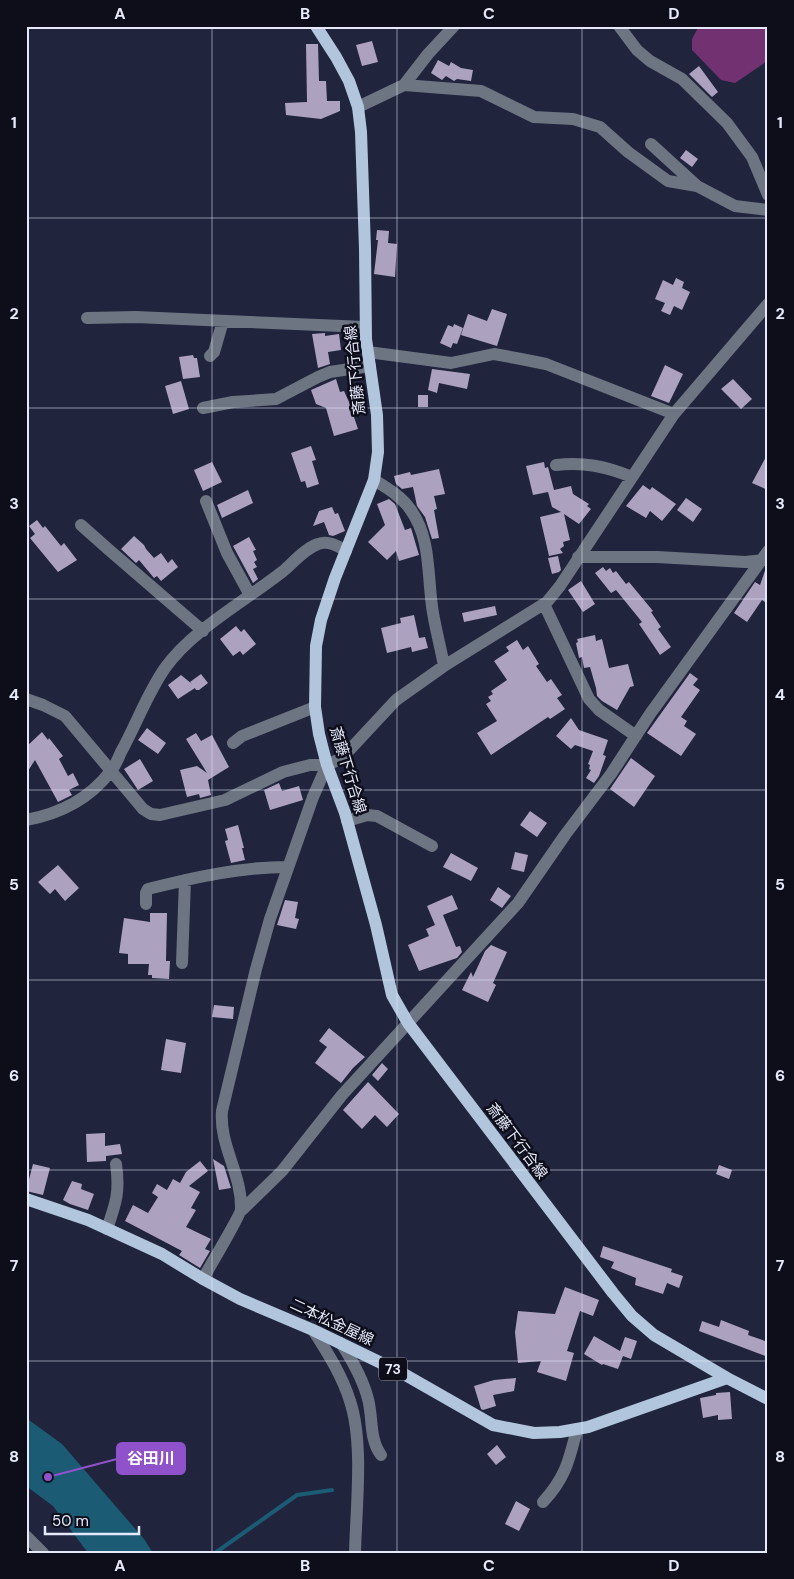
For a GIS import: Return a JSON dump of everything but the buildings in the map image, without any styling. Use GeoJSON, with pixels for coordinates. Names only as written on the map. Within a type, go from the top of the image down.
{"type":"FeatureCollection","features":[{"type":"Feature","properties":{"kind":"main road","name":"斎藤下行合線"},"geometry":{"type":"LineString","coordinates":[[316,26],[349,81],[358,107],[361,132],[365,249],[365,327],[376,415],[378,452],[374,480],[328,598],[316,646],[314,668],[315,707],[319,734],[327,765],[347,821],[376,925],[392,995],[408,1023],[607,1286],[632,1316],[654,1335],[727,1378]]}},
{"type":"Feature","properties":{"kind":"main road","name":"二本松金屋線"},"geometry":{"type":"LineString","coordinates":[[26,1199],[88,1220],[162,1254],[203,1279],[240,1298],[313,1330],[402,1373],[493,1425],[545,1434],[588,1427],[727,1378]]}},
{"type":"Feature","properties":{"kind":"main road"},"geometry":{"type":"LineString","coordinates":[[727,1378],[768,1399]]}},
{"type":"Feature","properties":{"kind":"street"},"geometry":{"type":"LineString","coordinates":[[358,107],[404,85],[428,54],[454,26]]}},
{"type":"Feature","properties":{"kind":"street"},"geometry":{"type":"LineString","coordinates":[[619,26],[637,50],[682,79],[727,123],[752,157],[768,195]]}},
{"type":"Feature","properties":{"kind":"street"},"geometry":{"type":"LineString","coordinates":[[404,85],[481,90],[534,117],[573,119],[600,127],[628,152],[668,181],[697,186]]}},
{"type":"Feature","properties":{"kind":"street"},"geometry":{"type":"LineString","coordinates":[[651,144],[697,186],[735,206],[768,210]]}},
{"type":"Feature","properties":{"kind":"street"},"geometry":{"type":"LineString","coordinates":[[26,699],[65,716],[143,809],[151,814],[160,815],[225,800],[282,772],[310,765],[327,765],[342,758],[396,700],[444,666],[544,604],[560,586],[674,414],[768,304]]}},
{"type":"Feature","properties":{"kind":"street"},"geometry":{"type":"LineString","coordinates":[[87,318],[136,317],[365,327]]}},
{"type":"Feature","properties":{"kind":"street"},"geometry":{"type":"LineString","coordinates":[[210,356],[214,352],[224,321]]}},
{"type":"Feature","properties":{"kind":"street"},"geometry":{"type":"LineString","coordinates":[[368,352],[451,363],[494,354],[546,364],[674,414]]}},
{"type":"Feature","properties":{"kind":"street"},"geometry":{"type":"LineString","coordinates":[[203,408],[233,402],[276,399],[330,372],[370,366]]}},
{"type":"Feature","properties":{"kind":"street"},"geometry":{"type":"LineString","coordinates":[[556,465],[576,463],[591,465],[616,470],[632,477]]}},
{"type":"Feature","properties":{"kind":"street"},"geometry":{"type":"LineString","coordinates":[[374,480],[396,494],[410,508],[417,520],[426,550],[433,612],[444,666]]}},
{"type":"Feature","properties":{"kind":"street"},"geometry":{"type":"LineString","coordinates":[[206,501],[228,553],[250,596]]}},
{"type":"Feature","properties":{"kind":"street"},"geometry":{"type":"LineString","coordinates":[[81,525],[203,631]]}},
{"type":"Feature","properties":{"kind":"street"},"geometry":{"type":"LineString","coordinates":[[26,820],[46,816],[72,805],[89,793],[111,772],[165,668],[177,654],[203,631],[318,544],[333,544],[346,551]]}},
{"type":"Feature","properties":{"kind":"street"},"geometry":{"type":"LineString","coordinates":[[578,557],[657,557],[745,562],[766,557]]}},
{"type":"Feature","properties":{"kind":"street"},"geometry":{"type":"LineString","coordinates":[[203,1279],[242,1210],[282,1171],[342,1096],[518,903],[565,835],[611,774],[695,651],[766,557]]}},
{"type":"Feature","properties":{"kind":"street"},"geometry":{"type":"LineString","coordinates":[[544,604],[589,699],[599,710],[636,736]]}},
{"type":"Feature","properties":{"kind":"street"},"geometry":{"type":"LineString","coordinates":[[233,743],[242,736],[315,707]]}},
{"type":"Feature","properties":{"kind":"street"},"geometry":{"type":"LineString","coordinates":[[242,1210],[237,1174],[222,1129],[222,1111],[256,968],[287,867],[327,765]]}},
{"type":"Feature","properties":{"kind":"street"},"geometry":{"type":"LineString","coordinates":[[347,821],[367,815],[377,816],[432,846]]}},
{"type":"Feature","properties":{"kind":"street"},"geometry":{"type":"LineString","coordinates":[[146,904],[148,889],[219,872],[287,867]]}},
{"type":"Feature","properties":{"kind":"street"},"geometry":{"type":"LineString","coordinates":[[182,963],[185,880]]}},
{"type":"Feature","properties":{"kind":"street"},"geometry":{"type":"LineString","coordinates":[[108,1229],[118,1198],[119,1182],[116,1164]]}},
{"type":"Feature","properties":{"kind":"street"},"geometry":{"type":"LineString","coordinates":[[313,1330],[342,1380],[356,1427],[355,1553]]}},
{"type":"Feature","properties":{"kind":"street"},"geometry":{"type":"LineString","coordinates":[[341,1343],[360,1376],[368,1399],[375,1446],[381,1455]]}},
{"type":"Feature","properties":{"kind":"street"},"geometry":{"type":"LineString","coordinates":[[543,1502],[554,1491],[568,1467],[577,1429]]}},
{"type":"Feature","properties":{"kind":"street"},"geometry":{"type":"LineString","coordinates":[[26,1536],[43,1553]]}},
{"type":"Feature","properties":{"kind":"shaded area"},"geometry":{"type":"Polygon","coordinates":[[[699,26],[768,26],[768,59],[735,83],[721,80],[692,50],[692,39],[699,26]]]}},
{"type":"Feature","properties":{"kind":"water"},"geometry":{"type":"Polygon","coordinates":[[[26,1418],[62,1444],[144,1539],[153,1553],[88,1553],[53,1506],[26,1486],[26,1418]]]}},
{"type":"Feature","properties":{"kind":"waterway"},"geometry":{"type":"LineString","coordinates":[[215,1553],[297,1495],[332,1490]]}},
{"type":"Feature","properties":{"kind":"place","name":"谷田川"},"geometry":{"type":"Point","coordinates":[48,1477]}}]}
